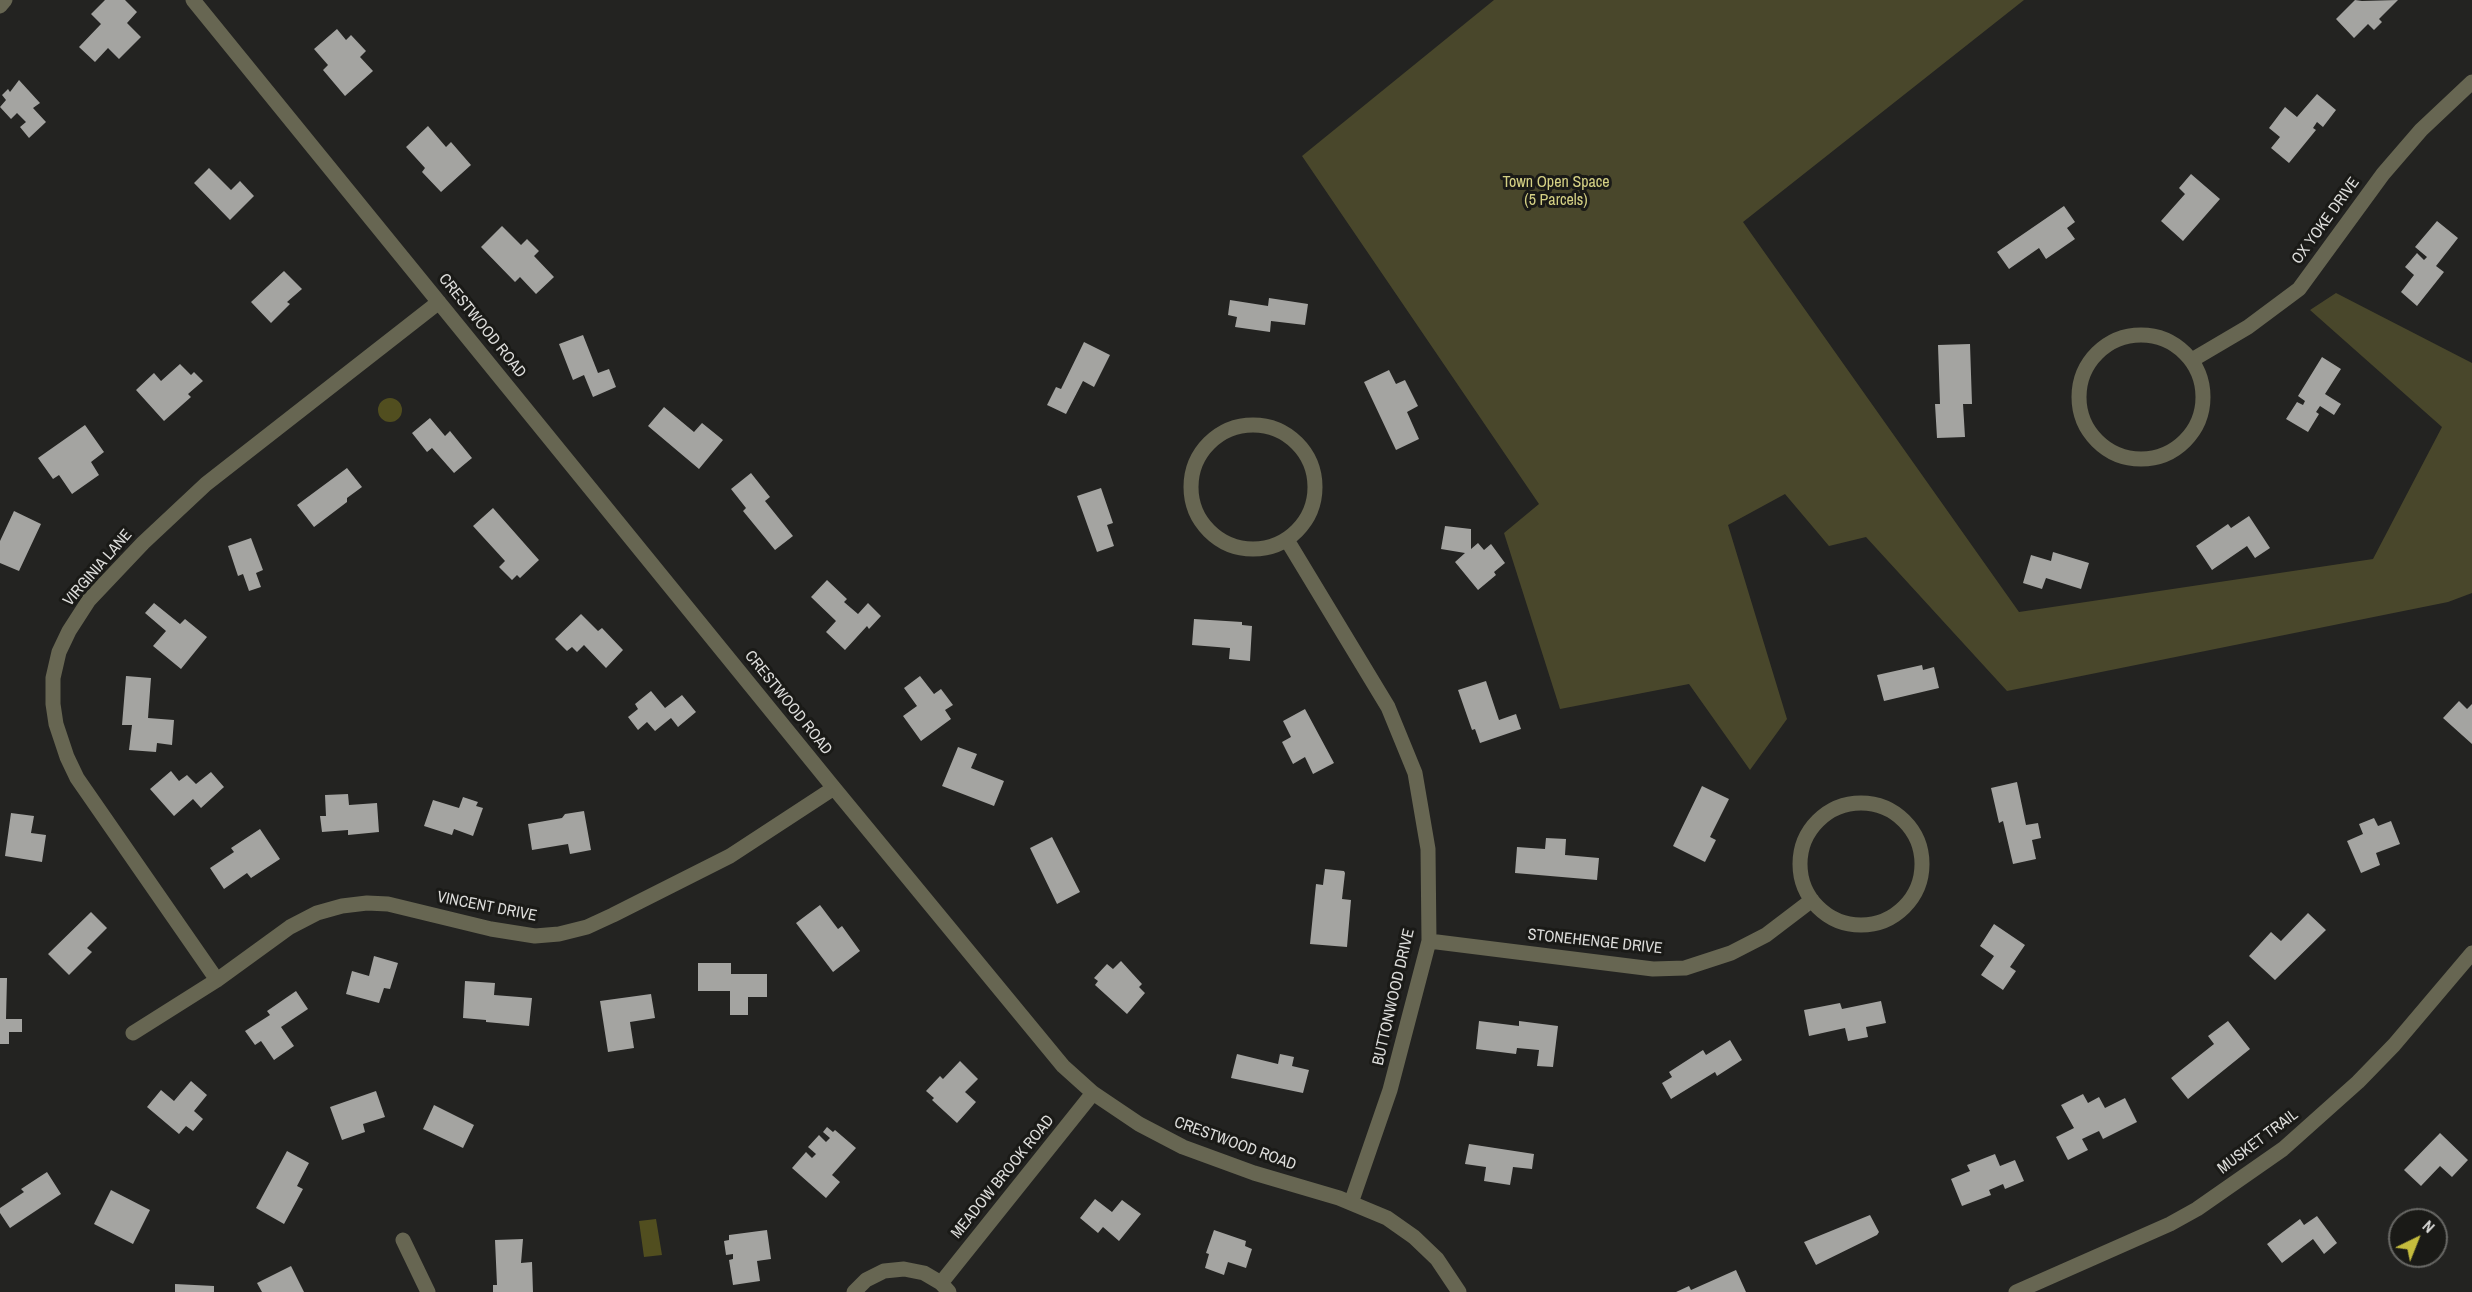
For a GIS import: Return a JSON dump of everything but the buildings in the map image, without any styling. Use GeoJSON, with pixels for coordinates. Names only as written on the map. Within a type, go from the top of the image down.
{"type":"FeatureCollection","features":[{"type":"Feature","properties":{"kind":"street"},"geometry":{"type":"LineString","coordinates":[[0,6],[5,0]]}},
{"type":"Feature","properties":{"kind":"street","name":"CRESTWOOD ROAD"},"geometry":{"type":"LineString","coordinates":[[193,0],[1063,1066],[1093,1093],[1139,1124],[1183,1147],[1254,1173],[1351,1203],[1387,1218],[1414,1237],[1437,1259],[1459,1292]]}},
{"type":"Feature","properties":{"kind":"street","name":"OX YOKE DRIVE"},"geometry":{"type":"LineString","coordinates":[[2192,360],[2248,327],[2299,290],[2383,174],[2421,130],[2472,82]]}},
{"type":"Feature","properties":{"kind":"street","name":"VIRGINIA LANE"},"geometry":{"type":"LineString","coordinates":[[217,980],[77,778],[56,724],[53,704],[53,678],[59,652],[69,631],[89,600],[143,543],[206,484],[439,302]]}},
{"type":"Feature","properties":{"kind":"street"},"geometry":{"type":"LineString","coordinates":[[2136,334],[2157,337],[2176,345],[2192,360],[2200,378],[2204,397],[2200,416],[2191,434],[2178,447],[2160,456],[2141,459],[2122,455],[2103,445],[2088,430],[2081,410],[2079,389],[2086,368],[2098,352],[2115,340],[2136,334]]}},
{"type":"Feature","properties":{"kind":"street"},"geometry":{"type":"LineString","coordinates":[[1260,424],[1281,431],[1298,444],[1310,462],[1315,484],[1313,505],[1303,524],[1287,540],[1267,548],[1245,549],[1224,543],[1207,530],[1195,511],[1190,490],[1192,468],[1202,449],[1218,434],[1238,426],[1260,424]]}},
{"type":"Feature","properties":{"kind":"street","name":"BUTTONWOOD DRIVE"},"geometry":{"type":"LineString","coordinates":[[1287,540],[1388,707],[1415,773],[1428,849],[1429,941],[1390,1090],[1351,1203]]}},
{"type":"Feature","properties":{"kind":"street","name":"VINCENT DRIVE"},"geometry":{"type":"LineString","coordinates":[[133,1033],[217,980],[290,927],[317,913],[342,906],[367,903],[388,904],[491,929],[535,936],[559,934],[587,927],[730,856],[834,788]]}},
{"type":"Feature","properties":{"kind":"street"},"geometry":{"type":"LineString","coordinates":[[1867,804],[1887,809],[1903,820],[1915,837],[1921,856],[1921,876],[1914,895],[1901,911],[1884,921],[1864,926],[1844,923],[1826,915],[1812,900],[1802,882],[1799,862],[1803,843],[1813,825],[1828,812],[1847,805],[1867,804]]}},
{"type":"Feature","properties":{"kind":"street","name":"STONEHENGE DRIVE"},"geometry":{"type":"LineString","coordinates":[[1429,941],[1653,969],[1685,968],[1731,953],[1766,935],[1812,900]]}},
{"type":"Feature","properties":{"kind":"street","name":"MUSKET TRAIL"},"geometry":{"type":"LineString","coordinates":[[2016,1292],[2170,1224],[2198,1209],[2274,1155],[2358,1082],[2394,1045],[2472,953]]}},
{"type":"Feature","properties":{"kind":"street","name":"MEADOW BROOK ROAD"},"geometry":{"type":"LineString","coordinates":[[854,1292],[866,1280],[884,1271],[904,1269],[924,1273],[945,1288],[1093,1093]]}},
{"type":"Feature","properties":{"kind":"street"},"geometry":{"type":"LineString","coordinates":[[403,1240],[428,1292]]}},
{"type":"Feature","properties":{"kind":"green space","name":"Town Open Space (5 Parcels)"},"geometry":{"type":"Polygon","coordinates":[[[1494,0],[2024,0],[1743,222],[2019,612],[2373,559],[2442,427],[2310,310],[2336,293],[2472,363],[2472,593],[2448,602],[2007,691],[1866,537],[1829,546],[1785,494],[1728,525],[1787,719],[1750,770],[1689,684],[1560,709],[1504,533],[1539,504],[1302,156],[1494,0]]]}},
{"type":"Feature","properties":{"kind":"shaded area"},"geometry":{"type":"Polygon","coordinates":[[[390,398],[398,402],[402,410],[398,418],[390,422],[382,418],[378,410],[382,402],[390,398]]]}},
{"type":"Feature","properties":{"kind":"shaded area"},"geometry":{"type":"Polygon","coordinates":[[[656,1219],[662,1255],[644,1257],[639,1221],[656,1219]]]}}]}
